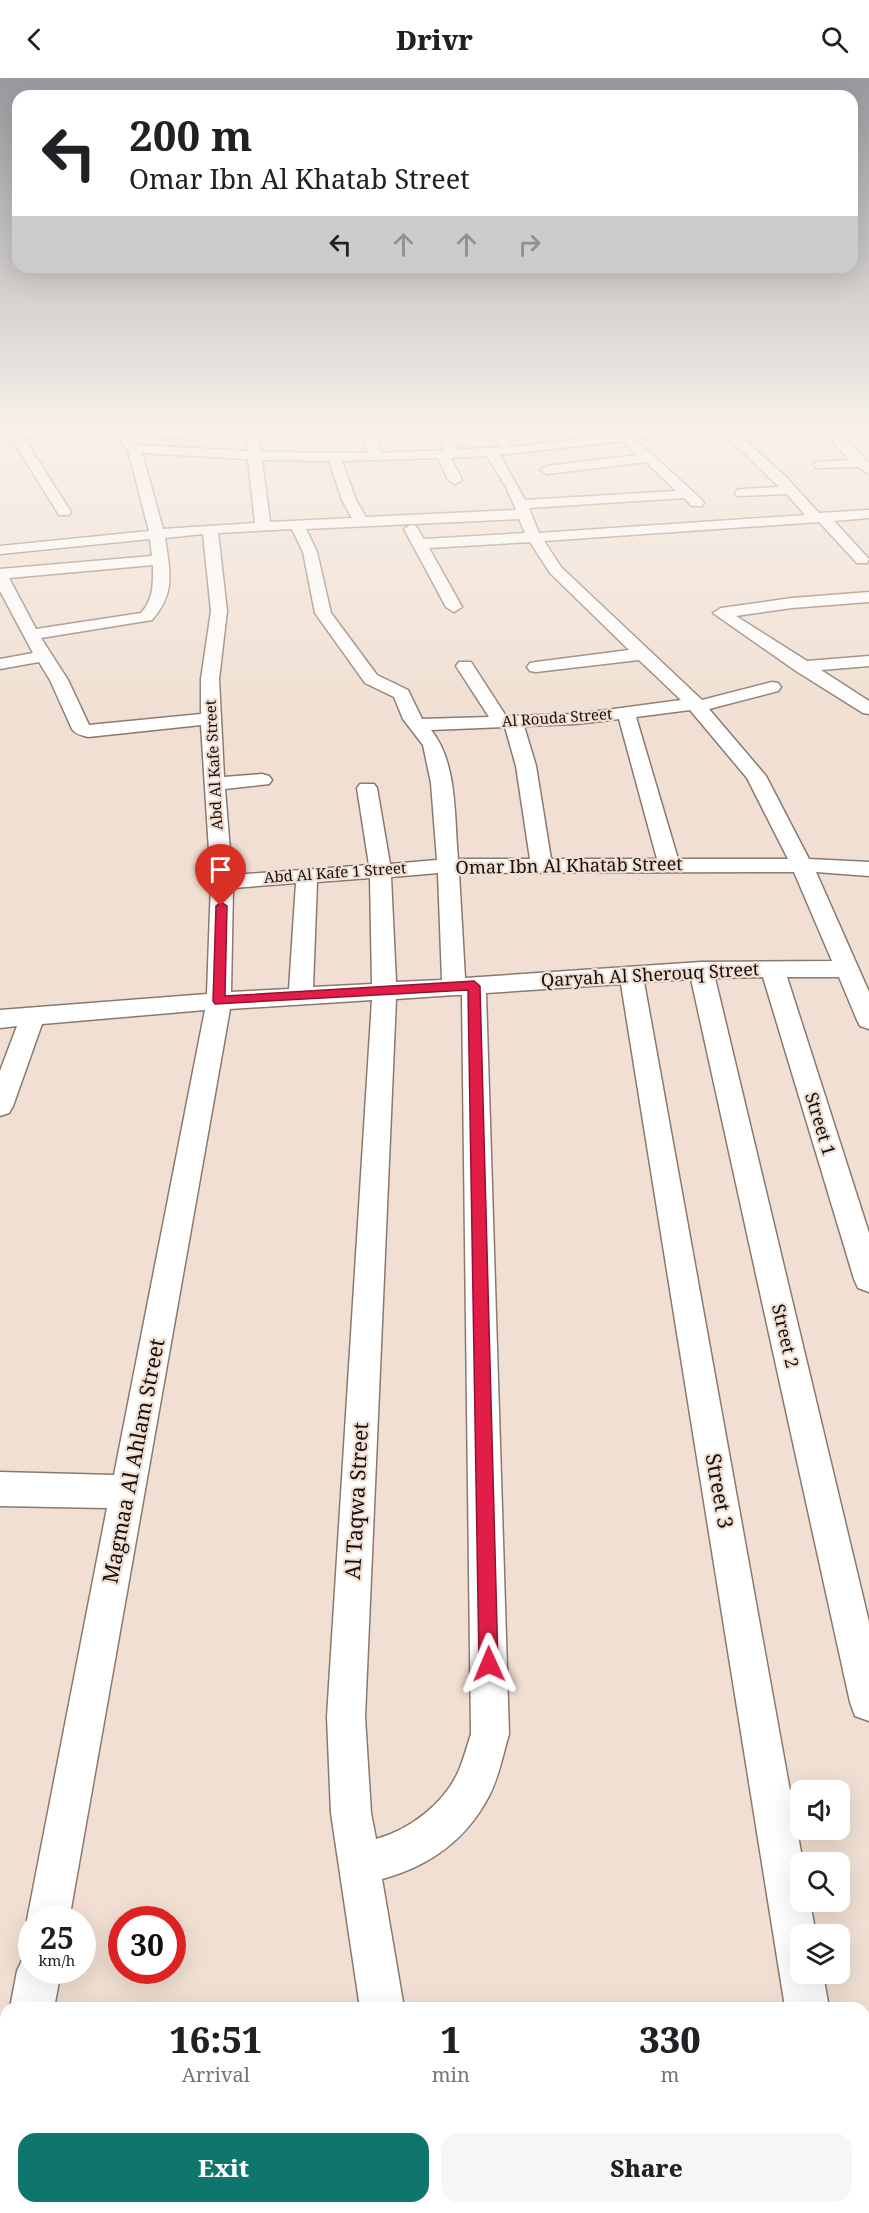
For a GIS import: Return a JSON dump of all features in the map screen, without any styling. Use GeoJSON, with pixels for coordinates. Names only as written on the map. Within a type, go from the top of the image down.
{"type":"FeatureCollection","features":[{"type":"Feature","properties":{"kind":"street"},"geometry":{"type":"LineString","coordinates":[[31,635],[151,614],[162,589],[156,526]]}},
{"type":"Feature","properties":{"kind":"street"},"geometry":{"type":"LineString","coordinates":[[0,550],[158,534],[275,526]]}},
{"type":"Feature","properties":{"kind":"street"},"geometry":{"type":"LineString","coordinates":[[297,526],[310,552],[323,613],[371,679],[402,694],[411,716],[432,744],[441,783],[448,866]]}},
{"type":"Feature","properties":{"kind":"street"},"geometry":{"type":"LineString","coordinates":[[409,526],[454,607]]}},
{"type":"Feature","properties":{"kind":"street"},"geometry":{"type":"LineString","coordinates":[[530,526],[534,537],[561,578],[697,706],[756,776],[802,865],[869,1020]]}},
{"type":"Feature","properties":{"kind":"street"},"geometry":{"type":"LineString","coordinates":[[420,544],[711,526]]}},
{"type":"Feature","properties":{"kind":"street"},"geometry":{"type":"LineString","coordinates":[[827,526],[862,560]]}},
{"type":"Feature","properties":{"kind":"street"},"geometry":{"type":"LineString","coordinates":[[675,529],[687,548]]}},
{"type":"Feature","properties":{"kind":"street","name":"Abd Al Kafe Street"},"geometry":{"type":"LineString","coordinates":[[210,530],[219,611],[210,679],[210,719],[222,882],[219,1001]]}},
{"type":"Feature","properties":{"kind":"street"},"geometry":{"type":"LineString","coordinates":[[58,544],[61,568]]}},
{"type":"Feature","properties":{"kind":"street"},"geometry":{"type":"LineString","coordinates":[[159,560],[0,575],[31,635],[59,680],[83,730],[210,719]]}},
{"type":"Feature","properties":{"kind":"street"},"geometry":{"type":"LineString","coordinates":[[869,597],[792,603],[721,613],[869,709]]}},
{"type":"Feature","properties":{"kind":"street"},"geometry":{"type":"LineString","coordinates":[[536,667],[642,654]]}},
{"type":"Feature","properties":{"kind":"street"},"geometry":{"type":"LineString","coordinates":[[0,664],[43,656]]}},
{"type":"Feature","properties":{"kind":"street"},"geometry":{"type":"LineString","coordinates":[[802,667],[869,661]]}},
{"type":"Feature","properties":{"kind":"street"},"geometry":{"type":"LineString","coordinates":[[465,666],[507,722],[526,766],[541,864]]}},
{"type":"Feature","properties":{"kind":"street","name":"Al Rouda Street"},"geometry":{"type":"LineString","coordinates":[[417,725],[576,719],[697,706],[772,687]]}},
{"type":"Feature","properties":{"kind":"street"},"geometry":{"type":"LineString","coordinates":[[626,712],[669,863]]}},
{"type":"Feature","properties":{"kind":"street"},"geometry":{"type":"LineString","coordinates":[[214,784],[262,780]]}},
{"type":"Feature","properties":{"kind":"street","name":"Al Taqwa Street"},"geometry":{"type":"LineString","coordinates":[[367,788],[380,869],[384,991],[346,1717],[351,1813],[357,1864],[381,2002]]}},
{"type":"Feature","properties":{"kind":"street","name":"Omar Ibn Al Khatab Street"},"geometry":{"type":"LineString","coordinates":[[357,1864],[405,1852],[446,1824],[475,1782],[490,1734],[464,986],[448,866],[669,863],[802,865],[869,869]]}},
{"type":"Feature","properties":{"kind":"street","name":"Abd Al Kafe 1 Street"},"geometry":{"type":"LineString","coordinates":[[222,882],[380,869],[448,866]]}},
{"type":"Feature","properties":{"kind":"street"},"geometry":{"type":"LineString","coordinates":[[301,996],[307,875]]}},
{"type":"Feature","properties":{"kind":"street","name":"Street 1"},"geometry":{"type":"LineString","coordinates":[[772,968],[869,1279]]}},
{"type":"Feature","properties":{"kind":"street","name":"Qaryah Al Sherouq Street"},"geometry":{"type":"LineString","coordinates":[[464,986],[702,970],[847,969]]}},
{"type":"Feature","properties":{"kind":"street","name":"Street 2"},"geometry":{"type":"LineString","coordinates":[[702,970],[869,1702]]}},
{"type":"Feature","properties":{"kind":"street","name":"Street 3"},"geometry":{"type":"LineString","coordinates":[[631,975],[806,2002]]}},
{"type":"Feature","properties":{"kind":"street"},"geometry":{"type":"LineString","coordinates":[[0,1019],[219,1001],[464,986]]}},
{"type":"Feature","properties":{"kind":"street","name":"Magmaa Al Ahlam Street"},"geometry":{"type":"LineString","coordinates":[[51,1906],[219,1001]]}},
{"type":"Feature","properties":{"kind":"street"},"geometry":{"type":"LineString","coordinates":[[0,1106],[33,1015]]}},
{"type":"Feature","properties":{"kind":"street"},"geometry":{"type":"LineString","coordinates":[[0,1489],[128,1492]]}},
{"type":"Feature","properties":{"kind":"street"},"geometry":{"type":"LineString","coordinates":[[33,2002],[37,1984]]}},
{"type":"Feature","properties":{"kind":"route"},"geometry":{"type":"LineString","coordinates":[[221,906],[219,1001],[474,986],[489,1664]]}}]}
